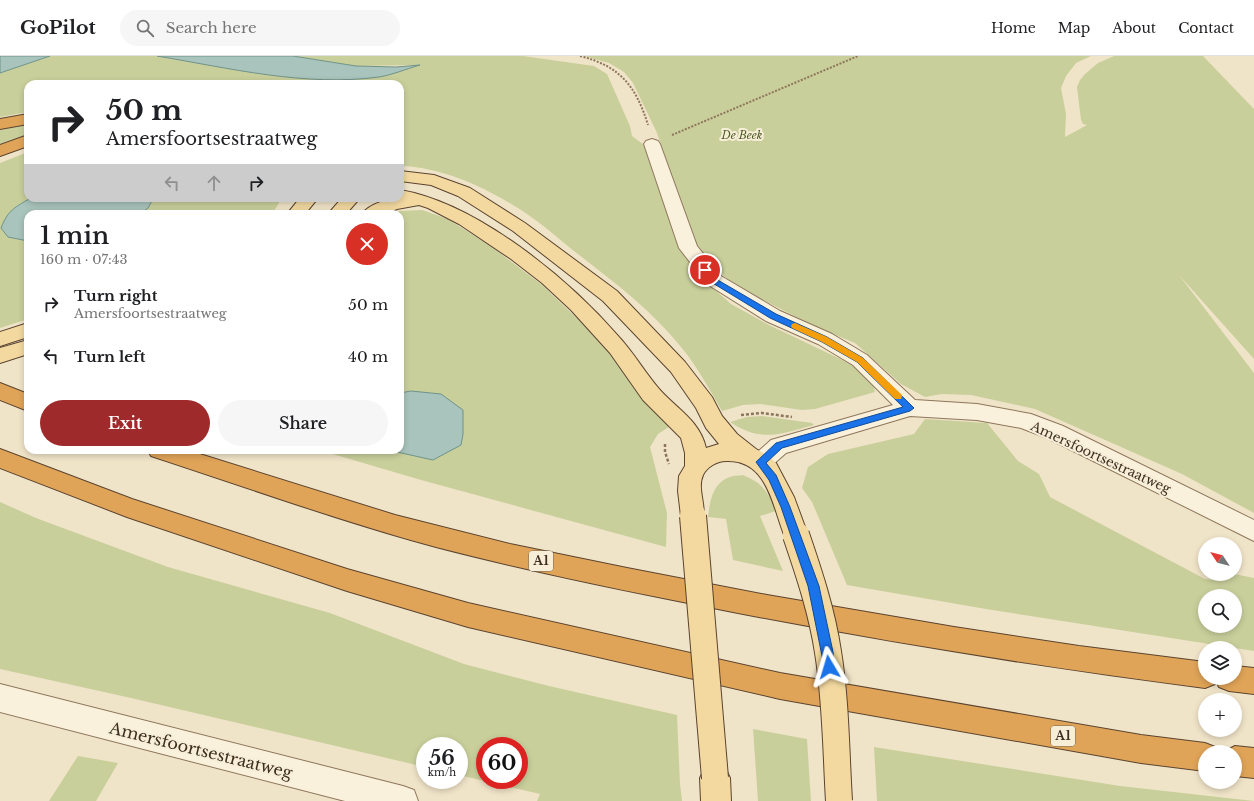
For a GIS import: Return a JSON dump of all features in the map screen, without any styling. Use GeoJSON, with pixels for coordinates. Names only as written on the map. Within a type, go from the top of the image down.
{"type":"FeatureCollection","features":[{"type":"Feature","properties":{"kind":"highway"},"geometry":{"type":"LineString","coordinates":[[0,124],[24,120]]}},
{"type":"Feature","properties":{"kind":"highway"},"geometry":{"type":"LineString","coordinates":[[0,151],[24,142]]}},
{"type":"Feature","properties":{"kind":"highway"},"geometry":{"type":"LineString","coordinates":[[0,391],[24,401]]}},
{"type":"Feature","properties":{"kind":"highway","name":"A1"},"geometry":{"type":"LineString","coordinates":[[171,454],[396,525],[518,556],[606,575],[764,606],[940,637],[1069,658],[1198,674]]}},
{"type":"Feature","properties":{"kind":"highway","name":"A1"},"geometry":{"type":"LineString","coordinates":[[0,458],[157,517],[347,580],[468,614],[780,686],[971,721],[1141,749],[1198,756]]}},
{"type":"Feature","properties":{"kind":"highway"},"geometry":{"type":"LineString","coordinates":[[1242,680],[1254,681]]}},
{"type":"Feature","properties":{"kind":"highway"},"geometry":{"type":"LineString","coordinates":[[1242,762],[1254,763]]}},
{"type":"Feature","properties":{"kind":"main road"},"geometry":{"type":"LineString","coordinates":[[404,176],[434,180],[464,192],[519,227],[610,296],[678,367],[704,403],[714,422],[729,440],[755,459],[772,478],[796,535],[813,586],[828,652],[835,726],[839,801]]}},
{"type":"Feature","properties":{"kind":"main road"},"geometry":{"type":"LineString","coordinates":[[404,196],[437,205],[500,243],[558,287],[583,310],[606,334],[653,395],[688,428],[696,447],[696,467]]}},
{"type":"Feature","properties":{"kind":"main road"},"geometry":{"type":"LineString","coordinates":[[380,210],[393,204],[422,200]]}},
{"type":"Feature","properties":{"kind":"main road"},"geometry":{"type":"LineString","coordinates":[[299,210],[306,202]]}},
{"type":"Feature","properties":{"kind":"main road"},"geometry":{"type":"LineString","coordinates":[[341,210],[348,202]]}},
{"type":"Feature","properties":{"kind":"main road"},"geometry":{"type":"LineString","coordinates":[[0,339],[24,331]]}},
{"type":"Feature","properties":{"kind":"main road"},"geometry":{"type":"LineString","coordinates":[[0,356],[24,348]]}},
{"type":"Feature","properties":{"kind":"main road"},"geometry":{"type":"LineString","coordinates":[[715,790],[693,516],[690,498],[691,477],[696,467],[704,459],[721,452],[731,452],[755,459]]}},
{"type":"Feature","properties":{"kind":"street"},"geometry":{"type":"LineString","coordinates":[[652,144],[688,248],[714,280],[773,316],[824,340],[860,360],[910,408]]}},
{"type":"Feature","properties":{"kind":"street","name":"Amersfoortsestraatweg"},"geometry":{"type":"LineString","coordinates":[[755,459],[779,446],[910,408],[977,412],[1023,420],[1055,432],[1254,531]]}},
{"type":"Feature","properties":{"kind":"street","name":"Amersfoortsestraatweg"},"geometry":{"type":"LineString","coordinates":[[0,698],[403,801]]}},
{"type":"Feature","properties":{"kind":"path"},"geometry":{"type":"LineString","coordinates":[[580,56],[607,64],[620,73],[630,83],[644,111],[652,144],[858,56]]}},
{"type":"Feature","properties":{"kind":"green space"},"geometry":{"type":"Polygon","coordinates":[[[50,56],[157,56],[266,74],[346,79],[380,76],[417,65],[356,66],[293,56],[523,56],[594,66],[607,74],[630,126],[632,136],[648,148],[706,282],[731,304],[769,325],[855,366],[873,384],[875,392],[815,409],[802,410],[761,404],[743,405],[722,411],[692,362],[659,322],[622,289],[537,221],[521,210],[478,186],[447,174],[416,167],[404,166],[404,80],[24,80],[24,113],[0,117],[0,73],[50,56]]]}},
{"type":"Feature","properties":{"kind":"green space","name":"De Beek"},"geometry":{"type":"Polygon","coordinates":[[[584,56],[1091,56],[1076,63],[1066,76],[1061,88],[1066,114],[1065,137],[1087,125],[1083,124],[1081,120],[1077,87],[1085,74],[1098,63],[1114,56],[1203,56],[1254,109],[1254,359],[1179,275],[1254,373],[1254,513],[1182,474],[1035,409],[971,395],[942,394],[925,397],[901,384],[855,343],[814,326],[763,300],[729,280],[703,258],[695,245],[657,133],[633,83],[624,72],[609,63],[584,56]]]}},
{"type":"Feature","properties":{"kind":"green space"},"geometry":{"type":"Polygon","coordinates":[[[24,125],[24,136],[0,145],[0,130],[24,125]]]}},
{"type":"Feature","properties":{"kind":"green space"},"geometry":{"type":"Polygon","coordinates":[[[24,154],[24,202],[9,213],[1,228],[8,237],[24,240],[24,320],[0,328],[0,163],[24,154]]]}},
{"type":"Feature","properties":{"kind":"green space"},"geometry":{"type":"Polygon","coordinates":[[[151,202],[280,202],[274,210],[145,210],[151,202]]]}},
{"type":"Feature","properties":{"kind":"green space"},"geometry":{"type":"Polygon","coordinates":[[[422,210],[448,219],[492,247],[542,285],[608,350],[672,425],[658,434],[650,447],[667,513],[666,547],[421,480],[333,454],[404,454],[433,460],[411,391],[404,392],[404,211],[422,210]]]}},
{"type":"Feature","properties":{"kind":"green space"},"geometry":{"type":"Polygon","coordinates":[[[762,416],[812,423],[814,425],[781,434],[762,435],[741,429],[730,422],[747,417],[762,416]]]}},
{"type":"Feature","properties":{"kind":"green space"},"geometry":{"type":"Polygon","coordinates":[[[925,419],[987,423],[1018,461],[1039,474],[1050,497],[1198,575],[1198,581],[1242,581],[1242,576],[1254,578],[1254,651],[1242,649],[1242,641],[1198,641],[1198,642],[986,609],[847,585],[812,502],[802,488],[808,467],[828,454],[914,434],[925,419]]]}},
{"type":"Feature","properties":{"kind":"green space"},"geometry":{"type":"Polygon","coordinates":[[[743,475],[756,482],[764,489],[776,511],[760,516],[783,571],[733,560],[726,519],[708,517],[711,499],[719,484],[732,476],[743,475]]]}},
{"type":"Feature","properties":{"kind":"green space"},"geometry":{"type":"Polygon","coordinates":[[[0,502],[36,518],[168,567],[330,613],[464,664],[549,686],[677,715],[682,801],[537,801],[540,794],[519,789],[528,789],[528,737],[476,737],[476,779],[468,777],[468,737],[416,737],[416,765],[0,669],[0,502]]]}},
{"type":"Feature","properties":{"kind":"green space"},"geometry":{"type":"Polygon","coordinates":[[[753,729],[807,739],[811,801],[758,801],[753,729]]]}},
{"type":"Feature","properties":{"kind":"green space"},"geometry":{"type":"Polygon","coordinates":[[[874,747],[1120,786],[1254,801],[877,801],[874,747]]]}},
{"type":"Feature","properties":{"kind":"green space"},"geometry":{"type":"Polygon","coordinates":[[[78,756],[118,763],[96,801],[49,801],[78,756]]]}},
{"type":"Feature","properties":{"kind":"water"},"geometry":{"type":"Polygon","coordinates":[[[0,56],[50,56],[0,73],[0,56]]]}},
{"type":"Feature","properties":{"kind":"water"},"geometry":{"type":"Polygon","coordinates":[[[157,56],[293,56],[356,66],[396,67],[420,65],[379,77],[323,80],[239,71],[157,56]]]}},
{"type":"Feature","properties":{"kind":"water"},"geometry":{"type":"Polygon","coordinates":[[[24,202],[151,202],[145,210],[24,210],[24,240],[8,237],[1,228],[6,217],[16,207],[24,202]]]}},
{"type":"Feature","properties":{"kind":"water"},"geometry":{"type":"Polygon","coordinates":[[[411,391],[441,394],[463,410],[463,434],[461,445],[433,460],[404,454],[404,392],[411,391]]]}},
{"type":"Feature","properties":{"kind":"slow traffic"},"geometry":{"type":"LineString","coordinates":[[795,326],[860,360],[898,396]]}},
{"type":"Feature","properties":{"kind":"route"},"geometry":{"type":"LineString","coordinates":[[705,270],[714,280],[773,316],[824,340],[860,360],[910,408],[779,446],[768,454],[761,462],[768,470],[786,507],[813,586],[828,652],[829,667]]}}]}
